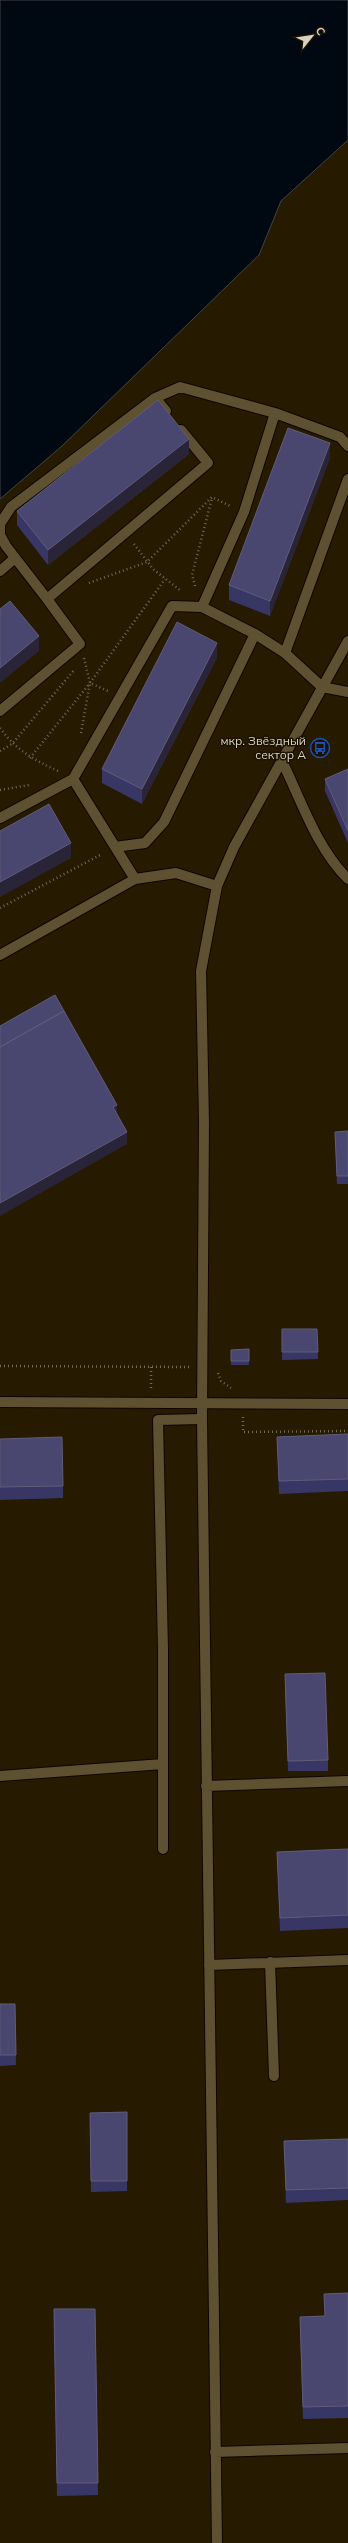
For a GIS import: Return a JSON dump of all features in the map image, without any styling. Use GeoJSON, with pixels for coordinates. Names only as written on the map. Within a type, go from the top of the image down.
{"type":"FeatureCollection","features":[{"type":"Feature","properties":{"kind":"street"},"geometry":{"type":"LineString","coordinates":[[0,711],[80,644],[15,558],[0,533],[0,524],[10,507],[155,398],[180,387],[275,413],[340,437],[348,446]]}},
{"type":"Feature","properties":{"kind":"street"},"geometry":{"type":"LineString","coordinates":[[47,599],[208,464],[155,398]]}},
{"type":"Feature","properties":{"kind":"street"},"geometry":{"type":"LineString","coordinates":[[202,607],[244,512],[275,413]]}},
{"type":"Feature","properties":{"kind":"street"},"geometry":{"type":"LineString","coordinates":[[285,653],[348,479]]}},
{"type":"Feature","properties":{"kind":"street"},"geometry":{"type":"LineString","coordinates":[[0,571],[15,558]]}},
{"type":"Feature","properties":{"kind":"street"},"geometry":{"type":"LineString","coordinates":[[0,818],[73,778],[172,606],[202,607],[255,634],[285,653],[322,687],[348,692]]}},
{"type":"Feature","properties":{"kind":"street"},"geometry":{"type":"LineString","coordinates":[[115,847],[145,843],[164,822],[255,634]]}},
{"type":"Feature","properties":{"kind":"street"},"geometry":{"type":"LineString","coordinates":[[217,2543],[214,2452],[202,1419],[204,1121],[201,971],[217,886],[234,847],[348,641]]}},
{"type":"Feature","properties":{"kind":"street"},"geometry":{"type":"LineString","coordinates":[[282,761],[321,840],[340,871],[348,879]]}},
{"type":"Feature","properties":{"kind":"street"},"geometry":{"type":"LineString","coordinates":[[73,778],[135,879]]}},
{"type":"Feature","properties":{"kind":"street"},"geometry":{"type":"LineString","coordinates":[[0,955],[135,879],[176,873],[217,886]]}},
{"type":"Feature","properties":{"kind":"street"},"geometry":{"type":"LineString","coordinates":[[0,1402],[348,1404]]}},
{"type":"Feature","properties":{"kind":"street"},"geometry":{"type":"LineString","coordinates":[[163,1849],[158,1420],[202,1419]]}},
{"type":"Feature","properties":{"kind":"street"},"geometry":{"type":"LineString","coordinates":[[0,1776],[163,1764]]}},
{"type":"Feature","properties":{"kind":"street"},"geometry":{"type":"LineString","coordinates":[[206,1786],[348,1781]]}},
{"type":"Feature","properties":{"kind":"street"},"geometry":{"type":"LineString","coordinates":[[209,1965],[348,1960]]}},
{"type":"Feature","properties":{"kind":"street"},"geometry":{"type":"LineString","coordinates":[[270,1962],[274,2076]]}},
{"type":"Feature","properties":{"kind":"street"},"geometry":{"type":"LineString","coordinates":[[214,2452],[348,2448]]}},
{"type":"Feature","properties":{"kind":"path"},"geometry":{"type":"LineString","coordinates":[[212,497],[244,512]]}},
{"type":"Feature","properties":{"kind":"path"},"geometry":{"type":"LineString","coordinates":[[83,586],[147,562],[212,497]]}},
{"type":"Feature","properties":{"kind":"path"},"geometry":{"type":"LineString","coordinates":[[202,607],[192,575],[212,497]]}},
{"type":"Feature","properties":{"kind":"path"},"geometry":{"type":"LineString","coordinates":[[125,533],[147,562],[165,579],[202,607]]}},
{"type":"Feature","properties":{"kind":"path"},"geometry":{"type":"LineString","coordinates":[[30,758],[90,682],[165,579]]}},
{"type":"Feature","properties":{"kind":"path"},"geometry":{"type":"LineString","coordinates":[[80,644],[90,682],[81,734]]}},
{"type":"Feature","properties":{"kind":"path"},"geometry":{"type":"LineString","coordinates":[[0,751],[12,744],[84,658]]}},
{"type":"Feature","properties":{"kind":"path"},"geometry":{"type":"LineString","coordinates":[[90,682],[120,696]]}},
{"type":"Feature","properties":{"kind":"path"},"geometry":{"type":"LineString","coordinates":[[0,728],[12,744],[30,758],[73,778]]}},
{"type":"Feature","properties":{"kind":"path"},"geometry":{"type":"LineString","coordinates":[[0,790],[37,784]]}},
{"type":"Feature","properties":{"kind":"path"},"geometry":{"type":"LineString","coordinates":[[0,908],[115,847]]}},
{"type":"Feature","properties":{"kind":"path"},"geometry":{"type":"LineString","coordinates":[[0,1366],[218,1367],[221,1382],[233,1389]]}},
{"type":"Feature","properties":{"kind":"path"},"geometry":{"type":"LineString","coordinates":[[151,1367],[151,1404]]}},
{"type":"Feature","properties":{"kind":"path"},"geometry":{"type":"LineString","coordinates":[[243,1404],[243,1432],[348,1431]]}},
{"type":"Feature","properties":{"kind":"shaded area"},"geometry":{"type":"Polygon","coordinates":[[[0,0],[348,0],[348,140],[281,201],[259,255],[62,446],[0,499],[0,0]]]}},
{"type":"Feature","properties":{"kind":"building"},"geometry":{"type":"Polygon","coordinates":[[[158,400],[189,439],[48,550],[17,511],[158,400]]]}},
{"type":"Feature","properties":{"kind":"building"},"geometry":{"type":"Polygon","coordinates":[[[288,428],[330,443],[270,601],[229,585],[288,428]]]}},
{"type":"Feature","properties":{"kind":"building"},"geometry":{"type":"Polygon","coordinates":[[[10,601],[39,636],[0,668],[0,609],[10,601]]]}},
{"type":"Feature","properties":{"kind":"building"},"geometry":{"type":"Polygon","coordinates":[[[177,622],[217,643],[142,789],[102,769],[177,622]]]}},
{"type":"Feature","properties":{"kind":"building"},"geometry":{"type":"Polygon","coordinates":[[[348,769],[348,831],[325,779],[348,769]]]}},
{"type":"Feature","properties":{"kind":"building"},"geometry":{"type":"Polygon","coordinates":[[[49,804],[71,843],[0,882],[0,831],[49,804]]]}},
{"type":"Feature","properties":{"kind":"building"},"geometry":{"type":"Polygon","coordinates":[[[55,995],[64,1011],[0,1047],[0,1026],[55,995]]]}},
{"type":"Feature","properties":{"kind":"building"},"geometry":{"type":"Polygon","coordinates":[[[64,1011],[117,1105],[113,1107],[127,1132],[0,1203],[0,1047],[64,1011]]]}},
{"type":"Feature","properties":{"kind":"building"},"geometry":{"type":"Polygon","coordinates":[[[348,1131],[348,1176],[337,1176],[335,1132],[348,1131]]]}},
{"type":"Feature","properties":{"kind":"building"},"geometry":{"type":"Polygon","coordinates":[[[282,1329],[317,1329],[318,1352],[282,1352],[282,1329]]]}},
{"type":"Feature","properties":{"kind":"building"},"geometry":{"type":"Polygon","coordinates":[[[249,1349],[249,1361],[231,1361],[231,1350],[249,1349]]]}},
{"type":"Feature","properties":{"kind":"building"},"geometry":{"type":"Polygon","coordinates":[[[348,1434],[348,1479],[279,1481],[277,1437],[348,1434]]]}},
{"type":"Feature","properties":{"kind":"building"},"geometry":{"type":"Polygon","coordinates":[[[62,1437],[63,1486],[0,1487],[0,1439],[62,1437]]]}},
{"type":"Feature","properties":{"kind":"building"},"geometry":{"type":"Polygon","coordinates":[[[325,1673],[328,1760],[288,1761],[285,1674],[325,1673]]]}},
{"type":"Feature","properties":{"kind":"building"},"geometry":{"type":"Polygon","coordinates":[[[348,1849],[348,1915],[280,1918],[277,1852],[348,1849]]]}},
{"type":"Feature","properties":{"kind":"building"},"geometry":{"type":"Polygon","coordinates":[[[0,2004],[15,2004],[16,2055],[0,2055],[0,2004]]]}},
{"type":"Feature","properties":{"kind":"building"},"geometry":{"type":"Polygon","coordinates":[[[127,2112],[127,2181],[91,2181],[90,2113],[127,2112]]]}},
{"type":"Feature","properties":{"kind":"building"},"geometry":{"type":"Polygon","coordinates":[[[348,2139],[348,2188],[286,2190],[284,2141],[348,2139]]]}},
{"type":"Feature","properties":{"kind":"building"},"geometry":{"type":"Polygon","coordinates":[[[348,2293],[348,2406],[303,2407],[300,2317],[325,2316],[324,2294],[348,2293]]]}},
{"type":"Feature","properties":{"kind":"building"},"geometry":{"type":"Polygon","coordinates":[[[54,2309],[95,2309],[98,2483],[57,2483],[54,2309]]]}},
{"type":"Feature","properties":{"kind":"place","name":"мкр. Звёздный сектор А"},"geometry":{"type":"Point","coordinates":[320,748]}}]}
